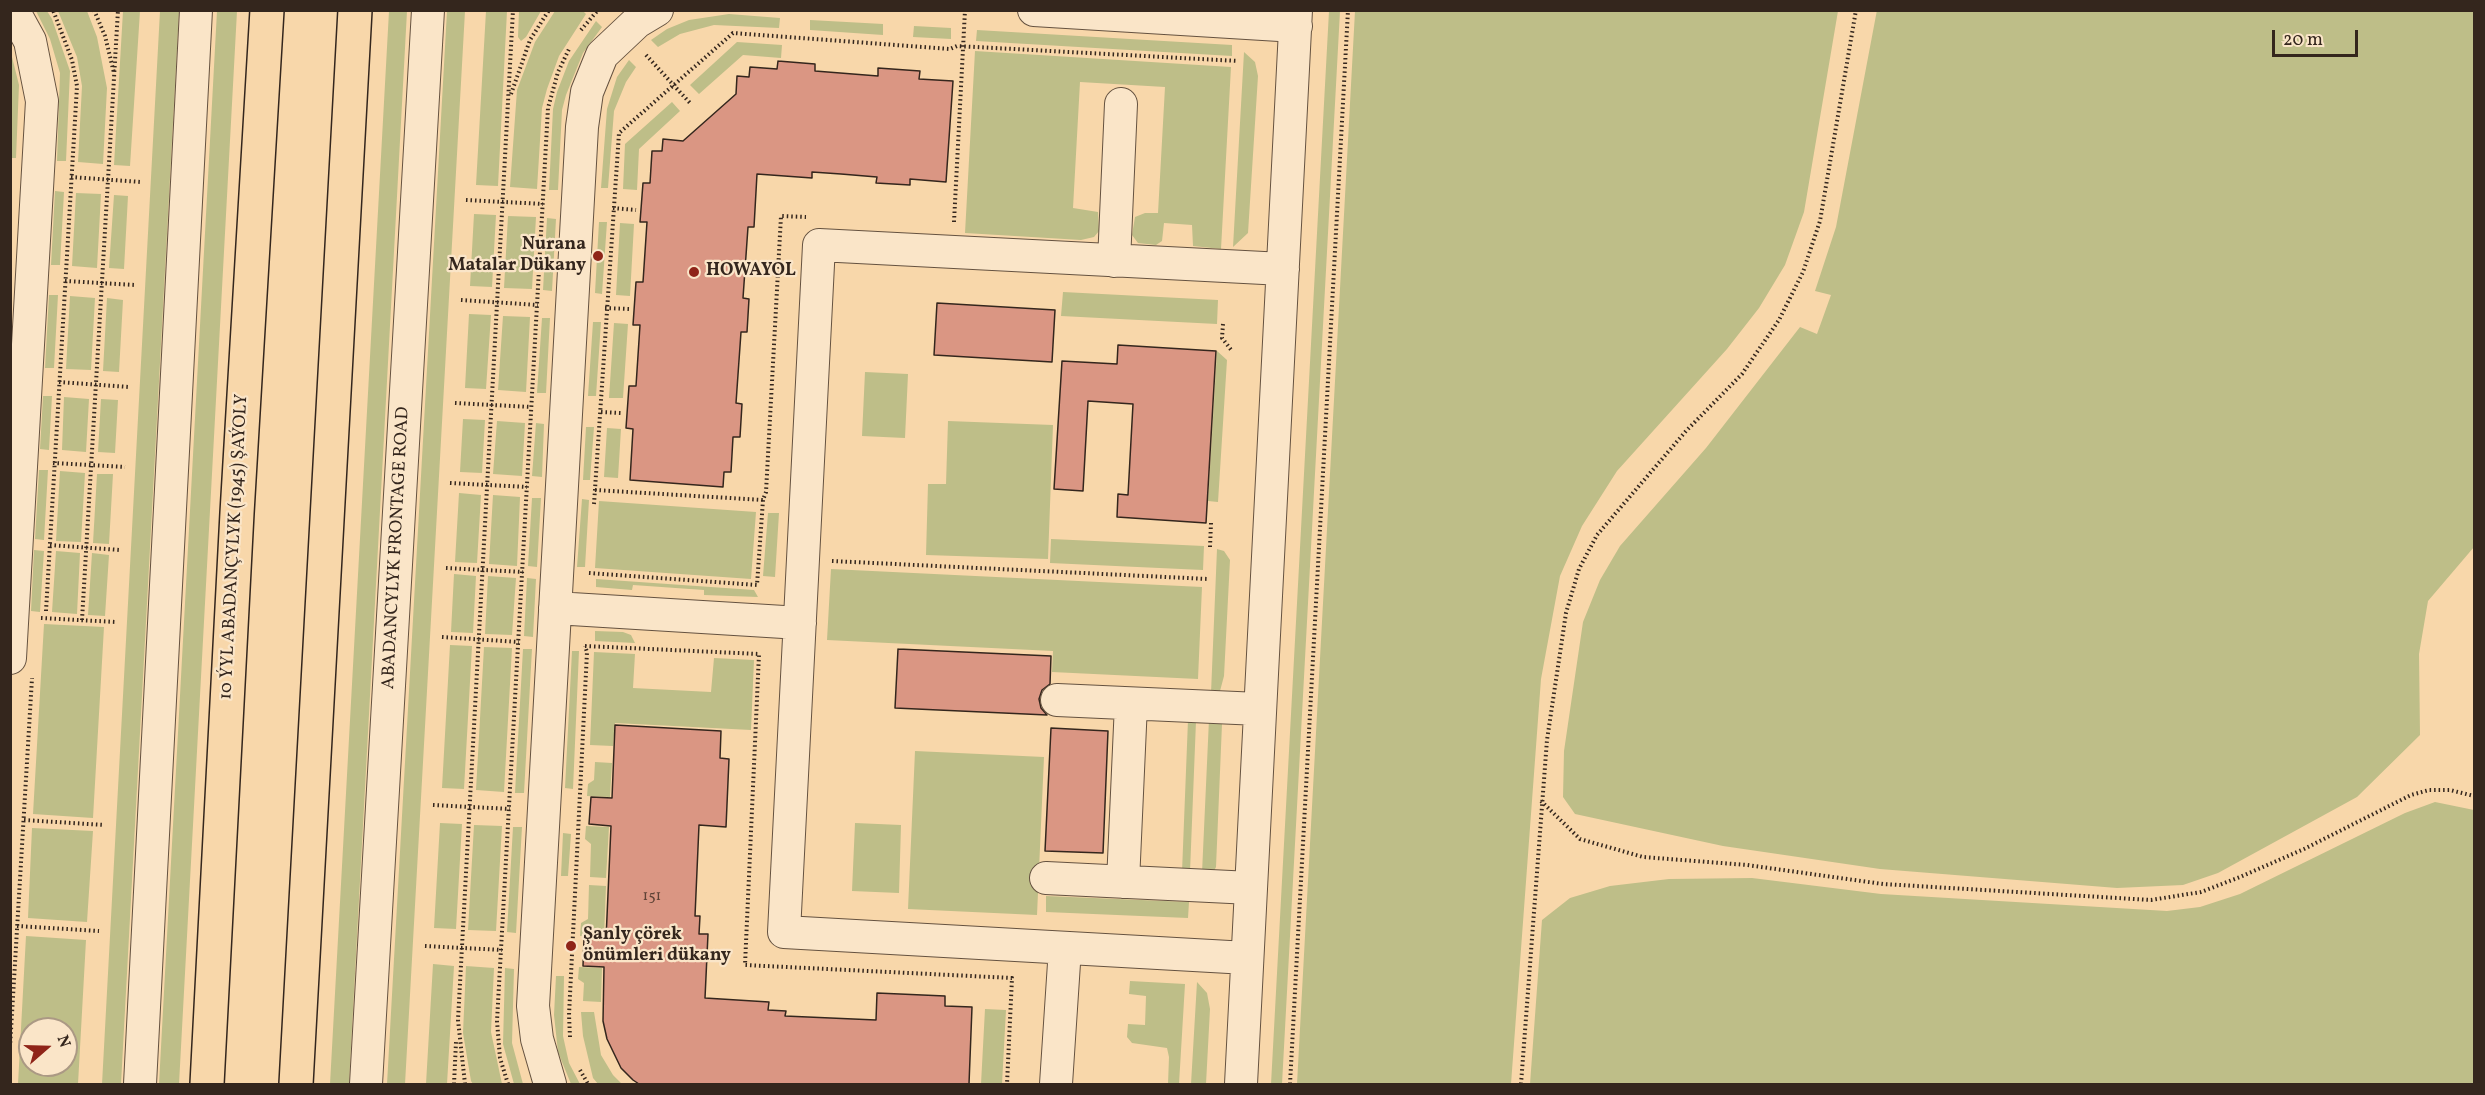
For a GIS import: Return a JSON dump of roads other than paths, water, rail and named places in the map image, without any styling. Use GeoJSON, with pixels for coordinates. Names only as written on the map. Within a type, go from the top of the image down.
{"type":"FeatureCollection","features":[{"type":"Feature","properties":{"kind":"main road","name":"10 ÝYL ABADANÇYLYK (1945) ŞAÝOLY"},"geometry":{"type":"LineString","coordinates":[[207,1084],[237,513],[267,10]]}},
{"type":"Feature","properties":{"kind":"main road"},"geometry":{"type":"LineString","coordinates":[[296,1084],[356,10]]}},
{"type":"Feature","properties":{"kind":"street"},"geometry":{"type":"LineString","coordinates":[[13,10],[30,41],[42,101],[12,581],[13,616],[21,667]]}},
{"type":"Feature","properties":{"kind":"street"},"geometry":{"type":"LineString","coordinates":[[140,1084],[196,10]]}},
{"type":"Feature","properties":{"kind":"street","name":"ABADANCYLYK FRONTAGE ROAD"},"geometry":{"type":"LineString","coordinates":[[366,1084],[428,10]]}},
{"type":"Feature","properties":{"kind":"street"},"geometry":{"type":"LineString","coordinates":[[550,1084],[537,1039],[533,1006],[582,127],[587,92],[602,56],[637,22],[657,10]]}},
{"type":"Feature","properties":{"kind":"street"},"geometry":{"type":"LineString","coordinates":[[1034,10],[1296,18],[1241,1084]]}},
{"type":"Feature","properties":{"kind":"street"},"geometry":{"type":"LineString","coordinates":[[1114,261],[1121,104]]}},
{"type":"Feature","properties":{"kind":"street"},"geometry":{"type":"LineString","coordinates":[[1247,958],[784,933],[819,245],[1283,269]]}},
{"type":"Feature","properties":{"kind":"street"},"geometry":{"type":"LineString","coordinates":[[555,609],[800,623]]}},
{"type":"Feature","properties":{"kind":"street"},"geometry":{"type":"LineString","coordinates":[[1057,700],[1259,709]]}},
{"type":"Feature","properties":{"kind":"street"},"geometry":{"type":"LineString","coordinates":[[1123,882],[1131,704]]}},
{"type":"Feature","properties":{"kind":"street"},"geometry":{"type":"LineString","coordinates":[[1046,878],[1251,888]]}},
{"type":"Feature","properties":{"kind":"street"},"geometry":{"type":"LineString","coordinates":[[1056,1084],[1065,948]]}},
{"type":"Feature","properties":{"kind":"place","name":"Nurana Matalar Dükany"},"geometry":{"type":"Point","coordinates":[598,256]}},
{"type":"Feature","properties":{"kind":"place","name":"HOWAYOL"},"geometry":{"type":"Point","coordinates":[694,272]}},
{"type":"Feature","properties":{"kind":"place","name":"Şanly çörek önümleri dükany"},"geometry":{"type":"Point","coordinates":[571,946]}}]}
